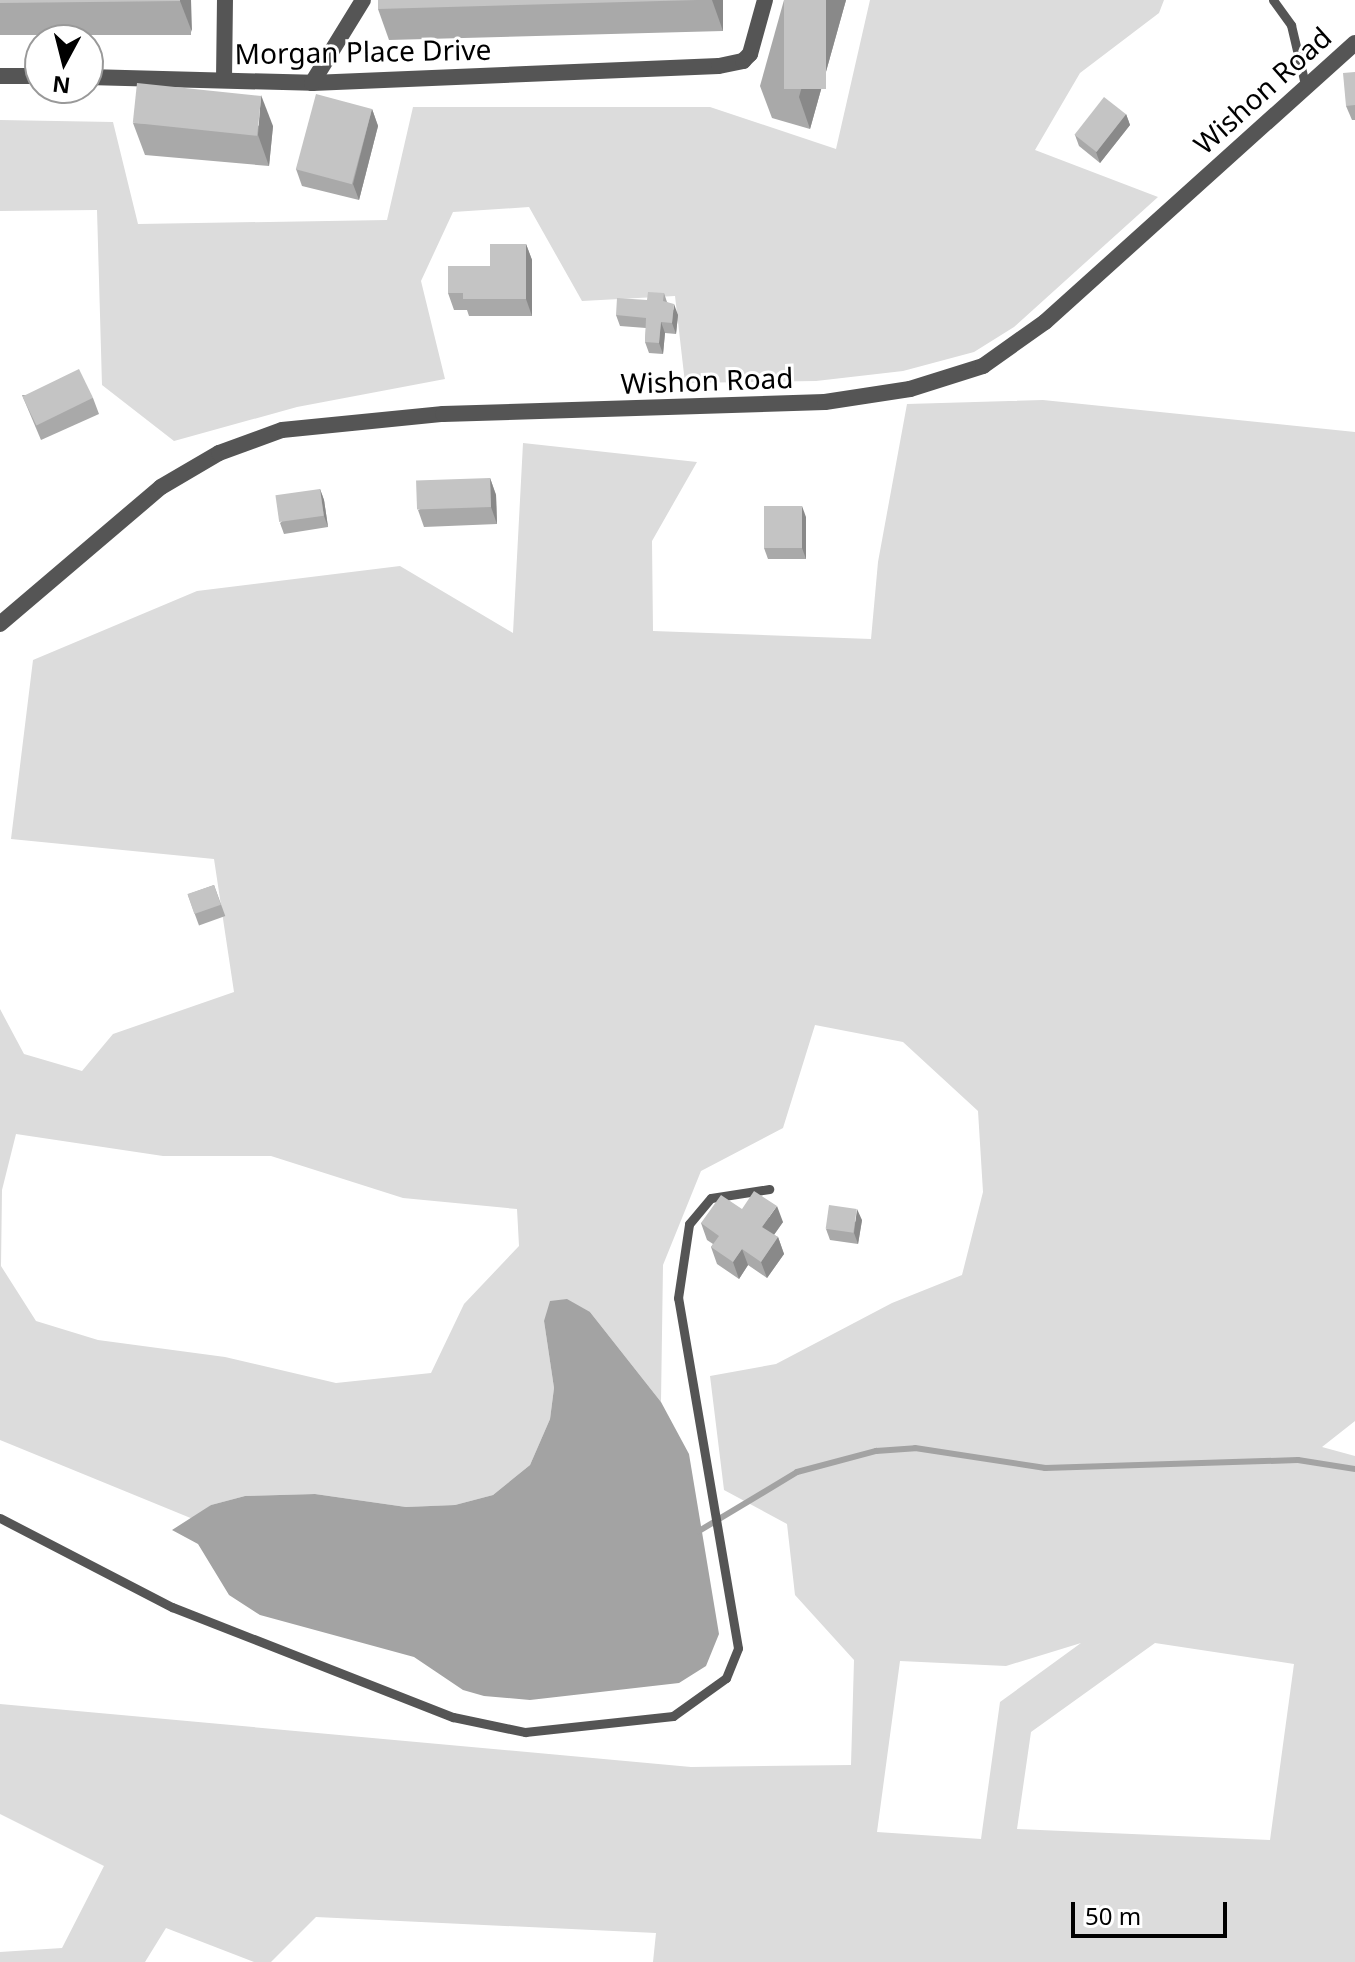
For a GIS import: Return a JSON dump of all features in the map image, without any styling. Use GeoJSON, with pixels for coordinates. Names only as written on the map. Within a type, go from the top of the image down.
{"type":"FeatureCollection","features":[{"type":"Feature","properties":{"kind":"street"},"geometry":{"type":"LineString","coordinates":[[224,80],[225,0]]}},
{"type":"Feature","properties":{"kind":"street"},"geometry":{"type":"LineString","coordinates":[[312,83],[363,0]]}},
{"type":"Feature","properties":{"kind":"street","name":"Morgan Place Drive"},"geometry":{"type":"LineString","coordinates":[[104,77],[312,83],[640,69],[743,61],[750,54],[765,0]]}},
{"type":"Feature","properties":{"kind":"street","name":"Wishon Road"},"geometry":{"type":"LineString","coordinates":[[0,624],[161,487],[219,453],[282,430],[443,414],[825,402],[910,389],[983,366],[1045,322],[1305,84],[1355,43]]}},
{"type":"Feature","properties":{"kind":"street"},"geometry":{"type":"LineString","coordinates":[[0,76],[24,76]]}},
{"type":"Feature","properties":{"kind":"lane"},"geometry":{"type":"LineString","coordinates":[[1273,0],[1291,25],[1305,84]]}},
{"type":"Feature","properties":{"kind":"lane"},"geometry":{"type":"LineString","coordinates":[[0,1518],[172,1607],[453,1717],[525,1732],[673,1716],[726,1678],[738,1648],[678,1298],[689,1224],[711,1198],[769,1189]]}},
{"type":"Feature","properties":{"kind":"shaded area"},"geometry":{"type":"Polygon","coordinates":[[[870,0],[1164,0],[1159,13],[1080,73],[1035,150],[1158,197],[1014,327],[974,352],[903,371],[816,381],[685,383],[675,296],[582,301],[529,207],[453,212],[421,281],[445,379],[297,407],[174,441],[102,385],[97,210],[0,211],[0,120],[113,122],[138,224],[387,220],[413,107],[710,107],[836,149],[870,0]]]}},
{"type":"Feature","properties":{"kind":"shaded area"},"geometry":{"type":"Polygon","coordinates":[[[1043,400],[1355,432],[1355,1421],[1322,1447],[1355,1456],[1355,1962],[653,1962],[656,1933],[316,1917],[271,1962],[254,1962],[166,1928],[145,1962],[0,1962],[0,1952],[62,1948],[104,1866],[0,1814],[0,1704],[691,1767],[851,1765],[854,1660],[795,1595],[787,1524],[724,1490],[710,1376],[776,1364],[892,1303],[962,1275],[983,1192],[978,1111],[903,1042],[815,1025],[783,1128],[701,1171],[663,1265],[661,1402],[590,1312],[544,1321],[554,1388],[550,1419],[530,1465],[493,1495],[455,1505],[406,1507],[315,1494],[245,1496],[211,1505],[193,1519],[0,1440],[0,1009],[24,1054],[82,1071],[113,1034],[234,992],[214,859],[11,839],[33,660],[197,591],[400,566],[513,633],[523,443],[697,462],[652,541],[653,631],[871,639],[878,562],[907,404],[1043,400]],[[16,1134],[2,1190],[1,1266],[36,1321],[98,1340],[225,1357],[336,1383],[431,1373],[464,1304],[519,1246],[517,1209],[403,1198],[271,1156],[163,1156],[16,1134]],[[1081,1643],[1006,1666],[900,1661],[877,1832],[981,1839],[1000,1702],[1081,1643]],[[1155,1643],[1031,1732],[1017,1829],[1270,1840],[1294,1664],[1155,1643]]]}},
{"type":"Feature","properties":{"kind":"shaded area"},"geometry":{"type":"Polygon","coordinates":[[[567,1299],[590,1312],[661,1402],[689,1454],[719,1634],[706,1666],[679,1683],[530,1700],[484,1696],[463,1690],[414,1657],[260,1615],[229,1595],[198,1544],[172,1530],[211,1505],[245,1496],[315,1494],[406,1507],[455,1505],[493,1495],[530,1465],[550,1419],[554,1388],[544,1321],[550,1301],[567,1299]]]}},
{"type":"Feature","properties":{"kind":"building"},"geometry":{"type":"Polygon","coordinates":[[[0,0],[180,0],[180,1],[0,3],[0,0]]]}},
{"type":"Feature","properties":{"kind":"building"},"geometry":{"type":"Polygon","coordinates":[[[378,0],[697,0],[378,9],[378,0]]]}},
{"type":"Feature","properties":{"kind":"building"},"geometry":{"type":"Polygon","coordinates":[[[784,0],[826,0],[826,89],[784,89],[784,0]]]}},
{"type":"Feature","properties":{"kind":"building"},"geometry":{"type":"Polygon","coordinates":[[[1355,72],[1355,105],[1346,106],[1343,73],[1355,72]]]}},
{"type":"Feature","properties":{"kind":"building"},"geometry":{"type":"Polygon","coordinates":[[[137,83],[261,96],[257,136],[133,123],[137,83]]]}},
{"type":"Feature","properties":{"kind":"building"},"geometry":{"type":"Polygon","coordinates":[[[316,94],[372,109],[352,184],[296,169],[316,94]]]}},
{"type":"Feature","properties":{"kind":"building"},"geometry":{"type":"Polygon","coordinates":[[[1104,97],[1126,114],[1097,152],[1074,135],[1104,97]]]}},
{"type":"Feature","properties":{"kind":"building"},"geometry":{"type":"Polygon","coordinates":[[[490,244],[526,244],[526,299],[463,299],[463,293],[448,293],[448,266],[490,266],[490,244]]]}},
{"type":"Feature","properties":{"kind":"building"},"geometry":{"type":"Polygon","coordinates":[[[648,292],[664,293],[663,301],[674,304],[672,323],[661,322],[659,343],[645,342],[646,318],[616,315],[617,298],[647,300],[648,292]]]}},
{"type":"Feature","properties":{"kind":"building"},"geometry":{"type":"Polygon","coordinates":[[[79,369],[93,398],[36,425],[22,397],[79,369]]]}},
{"type":"Feature","properties":{"kind":"building"},"geometry":{"type":"Polygon","coordinates":[[[490,478],[491,507],[417,510],[416,481],[490,478]]]}},
{"type":"Feature","properties":{"kind":"building"},"geometry":{"type":"Polygon","coordinates":[[[320,489],[324,516],[279,522],[275,495],[320,489]]]}},
{"type":"Feature","properties":{"kind":"building"},"geometry":{"type":"Polygon","coordinates":[[[764,506],[802,506],[802,548],[764,548],[764,506]]]}},
{"type":"Feature","properties":{"kind":"building"},"geometry":{"type":"Polygon","coordinates":[[[214,885],[221,905],[194,914],[188,894],[214,885]]]}},
{"type":"Feature","properties":{"kind":"building"},"geometry":{"type":"Polygon","coordinates":[[[754,1191],[777,1206],[762,1227],[778,1237],[761,1262],[742,1249],[733,1262],[711,1247],[719,1236],[701,1223],[721,1195],[742,1209],[754,1191]]]}},
{"type":"Feature","properties":{"kind":"building"},"geometry":{"type":"Polygon","coordinates":[[[829,1205],[857,1209],[853,1233],[826,1229],[829,1205]]]}},
{"type":"Feature","properties":{"kind":"waterway"},"geometry":{"type":"LineString","coordinates":[[699,1531],[797,1472],[876,1451],[915,1448],[1045,1468],[1298,1460],[1355,1469]]}}]}
